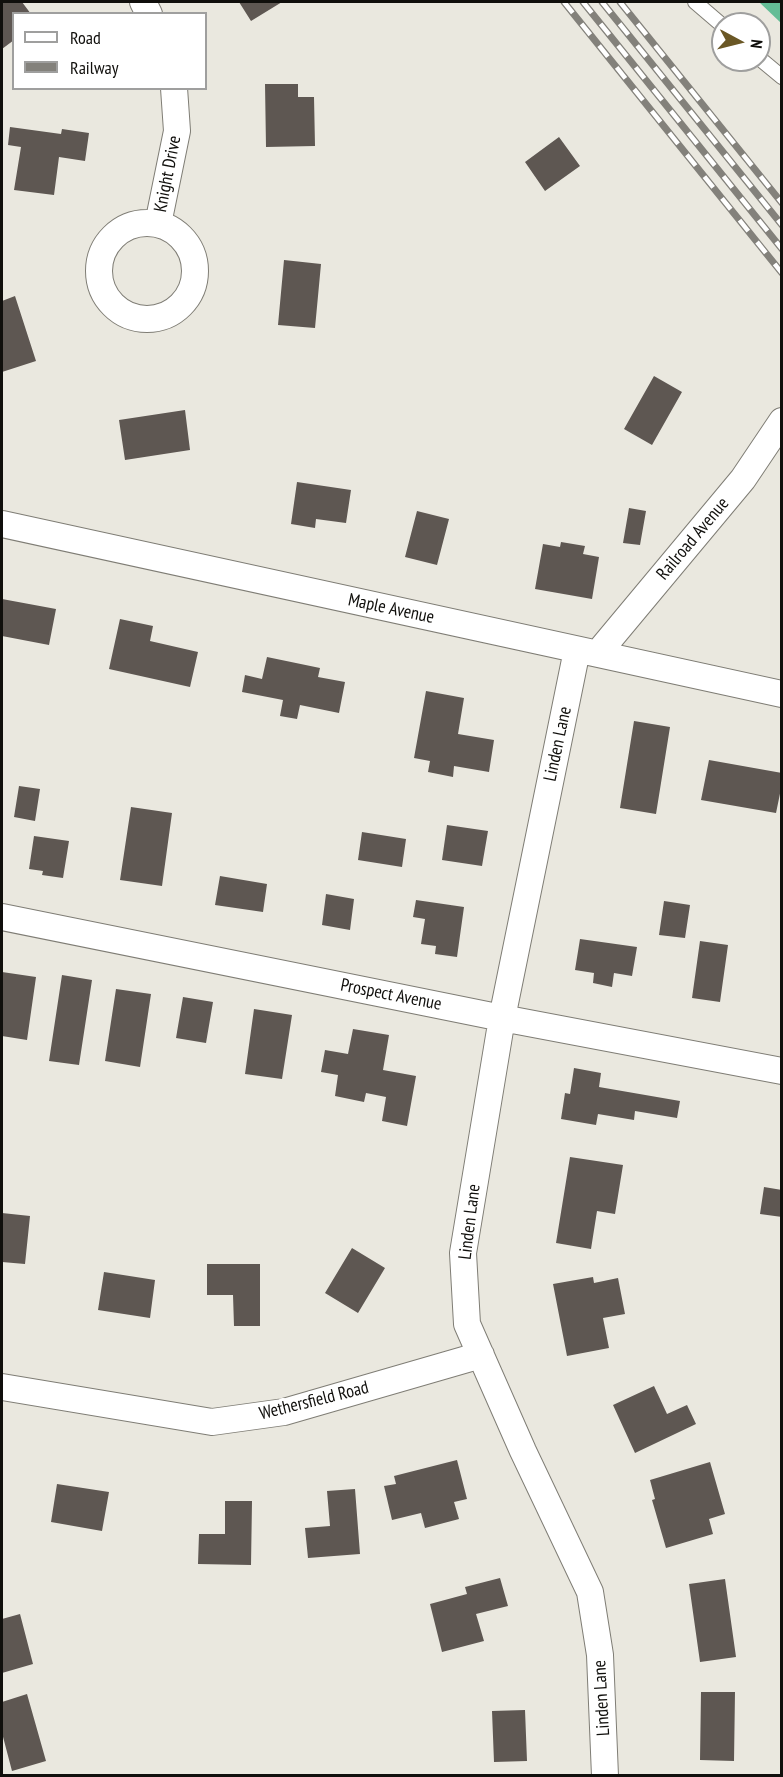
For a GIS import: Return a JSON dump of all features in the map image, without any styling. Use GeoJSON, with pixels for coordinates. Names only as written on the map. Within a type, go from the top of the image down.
{"type":"FeatureCollection","features":[{"type":"Feature","properties":{"kind":"street","name":"Knight Drive"},"geometry":{"type":"LineString","coordinates":[[158,224],[177,131],[174,90]]}},
{"type":"Feature","properties":{"kind":"street","name":"Railroad Avenue"},"geometry":{"type":"LineString","coordinates":[[588,652],[743,479],[782,421]]}},
{"type":"Feature","properties":{"kind":"street","name":"Maple Avenue"},"geometry":{"type":"LineString","coordinates":[[2,524],[782,694]]}},
{"type":"Feature","properties":{"kind":"street","name":"Linden Lane"},"geometry":{"type":"LineString","coordinates":[[588,652],[502,1018],[463,1253],[467,1324],[523,1451],[590,1592],[600,1655],[605,1776]]}},
{"type":"Feature","properties":{"kind":"street","name":"Prospect Avenue"},"geometry":{"type":"LineString","coordinates":[[2,917],[502,1018],[782,1071]]}},
{"type":"Feature","properties":{"kind":"street","name":"Wethersfield Road"},"geometry":{"type":"LineString","coordinates":[[2,1387],[212,1422],[284,1413],[481,1355]]}},
{"type":"Feature","properties":{"kind":"lane"},"geometry":{"type":"LineString","coordinates":[[695,2],[711,16]]}},
{"type":"Feature","properties":{"kind":"green space"},"geometry":{"type":"Polygon","coordinates":[[[759,2],[781,2],[781,23],[771,12],[759,2]]]}},
{"type":"Feature","properties":{"kind":"building"},"geometry":{"type":"Polygon","coordinates":[[[2,2],[22,2],[30,12],[12,12],[12,42],[2,49],[2,2]]]}},
{"type":"Feature","properties":{"kind":"building"},"geometry":{"type":"Polygon","coordinates":[[[239,2],[282,2],[251,21],[239,2]]]}},
{"type":"Feature","properties":{"kind":"building"},"geometry":{"type":"Polygon","coordinates":[[[265,84],[298,84],[298,97],[314,97],[315,146],[266,147],[265,84]]]}},
{"type":"Feature","properties":{"kind":"building"},"geometry":{"type":"Polygon","coordinates":[[[10,127],[61,134],[62,129],[89,133],[85,161],[59,157],[54,195],[14,190],[21,147],[8,145],[10,127]]]}},
{"type":"Feature","properties":{"kind":"building"},"geometry":{"type":"Polygon","coordinates":[[[559,137],[580,166],[545,191],[525,162],[559,137]]]}},
{"type":"Feature","properties":{"kind":"building"},"geometry":{"type":"Polygon","coordinates":[[[284,260],[321,264],[315,328],[278,325],[284,260]]]}},
{"type":"Feature","properties":{"kind":"building"},"geometry":{"type":"Polygon","coordinates":[[[15,296],[36,361],[2,372],[2,301],[15,296]]]}},
{"type":"Feature","properties":{"kind":"building"},"geometry":{"type":"Polygon","coordinates":[[[654,376],[682,392],[652,445],[624,429],[654,376]]]}},
{"type":"Feature","properties":{"kind":"building"},"geometry":{"type":"Polygon","coordinates":[[[185,410],[190,450],[125,460],[119,420],[185,410]]]}},
{"type":"Feature","properties":{"kind":"building"},"geometry":{"type":"Polygon","coordinates":[[[297,482],[351,490],[346,523],[316,519],[315,528],[291,524],[297,482]]]}},
{"type":"Feature","properties":{"kind":"building"},"geometry":{"type":"Polygon","coordinates":[[[629,508],[646,511],[640,545],[623,543],[629,508]]]}},
{"type":"Feature","properties":{"kind":"building"},"geometry":{"type":"Polygon","coordinates":[[[417,511],[449,519],[437,565],[405,557],[417,511]]]}},
{"type":"Feature","properties":{"kind":"building"},"geometry":{"type":"Polygon","coordinates":[[[561,542],[585,546],[583,554],[599,557],[592,599],[535,589],[543,544],[560,547],[561,542]]]}},
{"type":"Feature","properties":{"kind":"building"},"geometry":{"type":"Polygon","coordinates":[[[2,599],[56,609],[49,645],[2,636],[2,599]]]}},
{"type":"Feature","properties":{"kind":"building"},"geometry":{"type":"Polygon","coordinates":[[[120,619],[153,626],[150,641],[198,652],[190,687],[109,669],[120,619]]]}},
{"type":"Feature","properties":{"kind":"building"},"geometry":{"type":"Polygon","coordinates":[[[267,657],[320,668],[318,677],[345,682],[339,713],[300,705],[297,719],[280,716],[283,700],[242,692],[245,675],[262,679],[267,657]]]}},
{"type":"Feature","properties":{"kind":"building"},"geometry":{"type":"Polygon","coordinates":[[[426,691],[464,698],[458,734],[494,740],[489,772],[454,766],[453,777],[428,772],[430,761],[414,758],[426,691]]]}},
{"type":"Feature","properties":{"kind":"building"},"geometry":{"type":"Polygon","coordinates":[[[634,721],[670,727],[656,814],[620,808],[634,721]]]}},
{"type":"Feature","properties":{"kind":"building"},"geometry":{"type":"Polygon","coordinates":[[[709,760],[782,773],[776,813],[701,800],[709,760]]]}},
{"type":"Feature","properties":{"kind":"building"},"geometry":{"type":"Polygon","coordinates":[[[19,786],[40,789],[35,821],[14,817],[19,786]]]}},
{"type":"Feature","properties":{"kind":"building"},"geometry":{"type":"Polygon","coordinates":[[[131,807],[172,813],[162,886],[120,880],[131,807]]]}},
{"type":"Feature","properties":{"kind":"building"},"geometry":{"type":"Polygon","coordinates":[[[447,825],[488,831],[482,866],[442,860],[447,825]]]}},
{"type":"Feature","properties":{"kind":"building"},"geometry":{"type":"Polygon","coordinates":[[[362,832],[406,839],[402,867],[358,860],[362,832]]]}},
{"type":"Feature","properties":{"kind":"building"},"geometry":{"type":"Polygon","coordinates":[[[34,836],[69,841],[63,878],[42,875],[43,871],[29,869],[34,836]]]}},
{"type":"Feature","properties":{"kind":"building"},"geometry":{"type":"Polygon","coordinates":[[[220,876],[267,884],[263,912],[215,905],[220,876]]]}},
{"type":"Feature","properties":{"kind":"building"},"geometry":{"type":"Polygon","coordinates":[[[326,894],[354,899],[350,930],[322,925],[326,894]]]}},
{"type":"Feature","properties":{"kind":"building"},"geometry":{"type":"Polygon","coordinates":[[[416,900],[464,907],[457,957],[435,954],[436,946],[421,944],[425,919],[413,917],[416,900]]]}},
{"type":"Feature","properties":{"kind":"building"},"geometry":{"type":"Polygon","coordinates":[[[664,901],[690,905],[685,938],[659,935],[664,901]]]}},
{"type":"Feature","properties":{"kind":"building"},"geometry":{"type":"Polygon","coordinates":[[[580,939],[637,947],[632,976],[614,973],[612,987],[593,983],[594,973],[575,970],[580,939]]]}},
{"type":"Feature","properties":{"kind":"building"},"geometry":{"type":"Polygon","coordinates":[[[700,941],[728,945],[720,1002],[692,998],[700,941]]]}},
{"type":"Feature","properties":{"kind":"building"},"geometry":{"type":"Polygon","coordinates":[[[2,972],[36,977],[27,1040],[2,1036],[2,972]]]}},
{"type":"Feature","properties":{"kind":"building"},"geometry":{"type":"Polygon","coordinates":[[[62,975],[92,980],[79,1065],[49,1061],[62,975]]]}},
{"type":"Feature","properties":{"kind":"building"},"geometry":{"type":"Polygon","coordinates":[[[116,989],[151,994],[140,1067],[105,1061],[116,989]]]}},
{"type":"Feature","properties":{"kind":"building"},"geometry":{"type":"Polygon","coordinates":[[[183,997],[213,1002],[206,1043],[176,1038],[183,997]]]}},
{"type":"Feature","properties":{"kind":"building"},"geometry":{"type":"Polygon","coordinates":[[[254,1009],[292,1015],[282,1079],[245,1074],[254,1009]]]}},
{"type":"Feature","properties":{"kind":"building"},"geometry":{"type":"Polygon","coordinates":[[[353,1029],[389,1035],[383,1070],[416,1076],[407,1126],[382,1121],[386,1097],[366,1093],[364,1102],[335,1096],[338,1075],[321,1072],[325,1050],[348,1054],[353,1029]]]}},
{"type":"Feature","properties":{"kind":"building"},"geometry":{"type":"Polygon","coordinates":[[[574,1068],[601,1073],[599,1087],[680,1101],[677,1118],[635,1111],[634,1120],[598,1114],[596,1125],[561,1119],[565,1093],[570,1094],[574,1068]]]}},
{"type":"Feature","properties":{"kind":"building"},"geometry":{"type":"Polygon","coordinates":[[[570,1157],[623,1165],[615,1214],[597,1211],[591,1249],[556,1243],[570,1157]]]}},
{"type":"Feature","properties":{"kind":"building"},"geometry":{"type":"Polygon","coordinates":[[[764,1187],[782,1190],[782,1217],[760,1214],[764,1187]]]}},
{"type":"Feature","properties":{"kind":"building"},"geometry":{"type":"Polygon","coordinates":[[[2,1213],[30,1216],[25,1264],[2,1262],[2,1213]]]}},
{"type":"Feature","properties":{"kind":"building"},"geometry":{"type":"Polygon","coordinates":[[[352,1248],[385,1268],[358,1313],[325,1293],[352,1248]]]}},
{"type":"Feature","properties":{"kind":"building"},"geometry":{"type":"Polygon","coordinates":[[[207,1264],[260,1264],[260,1326],[234,1326],[233,1295],[207,1295],[207,1264]]]}},
{"type":"Feature","properties":{"kind":"building"},"geometry":{"type":"Polygon","coordinates":[[[104,1272],[155,1280],[150,1318],[98,1310],[104,1272]]]}},
{"type":"Feature","properties":{"kind":"building"},"geometry":{"type":"Polygon","coordinates":[[[593,1277],[594,1283],[618,1278],[625,1314],[603,1318],[609,1348],[567,1356],[553,1284],[593,1277]]]}},
{"type":"Feature","properties":{"kind":"building"},"geometry":{"type":"Polygon","coordinates":[[[654,1386],[667,1414],[687,1405],[696,1424],[635,1453],[613,1405],[654,1386]]]}},
{"type":"Feature","properties":{"kind":"building"},"geometry":{"type":"Polygon","coordinates":[[[457,1460],[467,1499],[454,1502],[459,1519],[425,1528],[421,1513],[392,1520],[384,1486],[396,1484],[394,1476],[457,1460]]]}},
{"type":"Feature","properties":{"kind":"building"},"geometry":{"type":"Polygon","coordinates":[[[710,1462],[725,1514],[709,1519],[713,1534],[666,1548],[652,1500],[655,1499],[650,1480],[710,1462]]]}},
{"type":"Feature","properties":{"kind":"building"},"geometry":{"type":"Polygon","coordinates":[[[57,1484],[109,1492],[102,1531],[51,1522],[57,1484]]]}},
{"type":"Feature","properties":{"kind":"building"},"geometry":{"type":"Polygon","coordinates":[[[355,1489],[360,1554],[308,1558],[305,1528],[330,1526],[327,1491],[355,1489]]]}},
{"type":"Feature","properties":{"kind":"building"},"geometry":{"type":"Polygon","coordinates":[[[225,1501],[252,1501],[251,1565],[198,1564],[199,1534],[225,1534],[225,1501]]]}},
{"type":"Feature","properties":{"kind":"building"},"geometry":{"type":"Polygon","coordinates":[[[500,1578],[508,1606],[476,1614],[484,1641],[442,1652],[430,1604],[467,1594],[465,1587],[500,1578]]]}},
{"type":"Feature","properties":{"kind":"building"},"geometry":{"type":"Polygon","coordinates":[[[725,1579],[736,1657],[700,1662],[689,1584],[725,1579]]]}},
{"type":"Feature","properties":{"kind":"building"},"geometry":{"type":"Polygon","coordinates":[[[20,1614],[33,1664],[2,1673],[2,1619],[20,1614]]]}},
{"type":"Feature","properties":{"kind":"building"},"geometry":{"type":"Polygon","coordinates":[[[701,1692],[735,1692],[734,1761],[700,1760],[701,1692]]]}},
{"type":"Feature","properties":{"kind":"building"},"geometry":{"type":"Polygon","coordinates":[[[27,1694],[46,1761],[12,1771],[2,1733],[2,1702],[27,1694]]]}},
{"type":"Feature","properties":{"kind":"building"},"geometry":{"type":"Polygon","coordinates":[[[525,1710],[527,1761],[494,1762],[492,1711],[525,1710]]]}},
{"type":"Feature","properties":{"kind":"railway"},"geometry":{"type":"LineString","coordinates":[[564,2],[782,273]]}},
{"type":"Feature","properties":{"kind":"railway"},"geometry":{"type":"LineString","coordinates":[[583,2],[782,249]]}},
{"type":"Feature","properties":{"kind":"railway"},"geometry":{"type":"LineString","coordinates":[[602,2],[782,225]]}},
{"type":"Feature","properties":{"kind":"railway"},"geometry":{"type":"LineString","coordinates":[[620,2],[782,203]]}}]}
